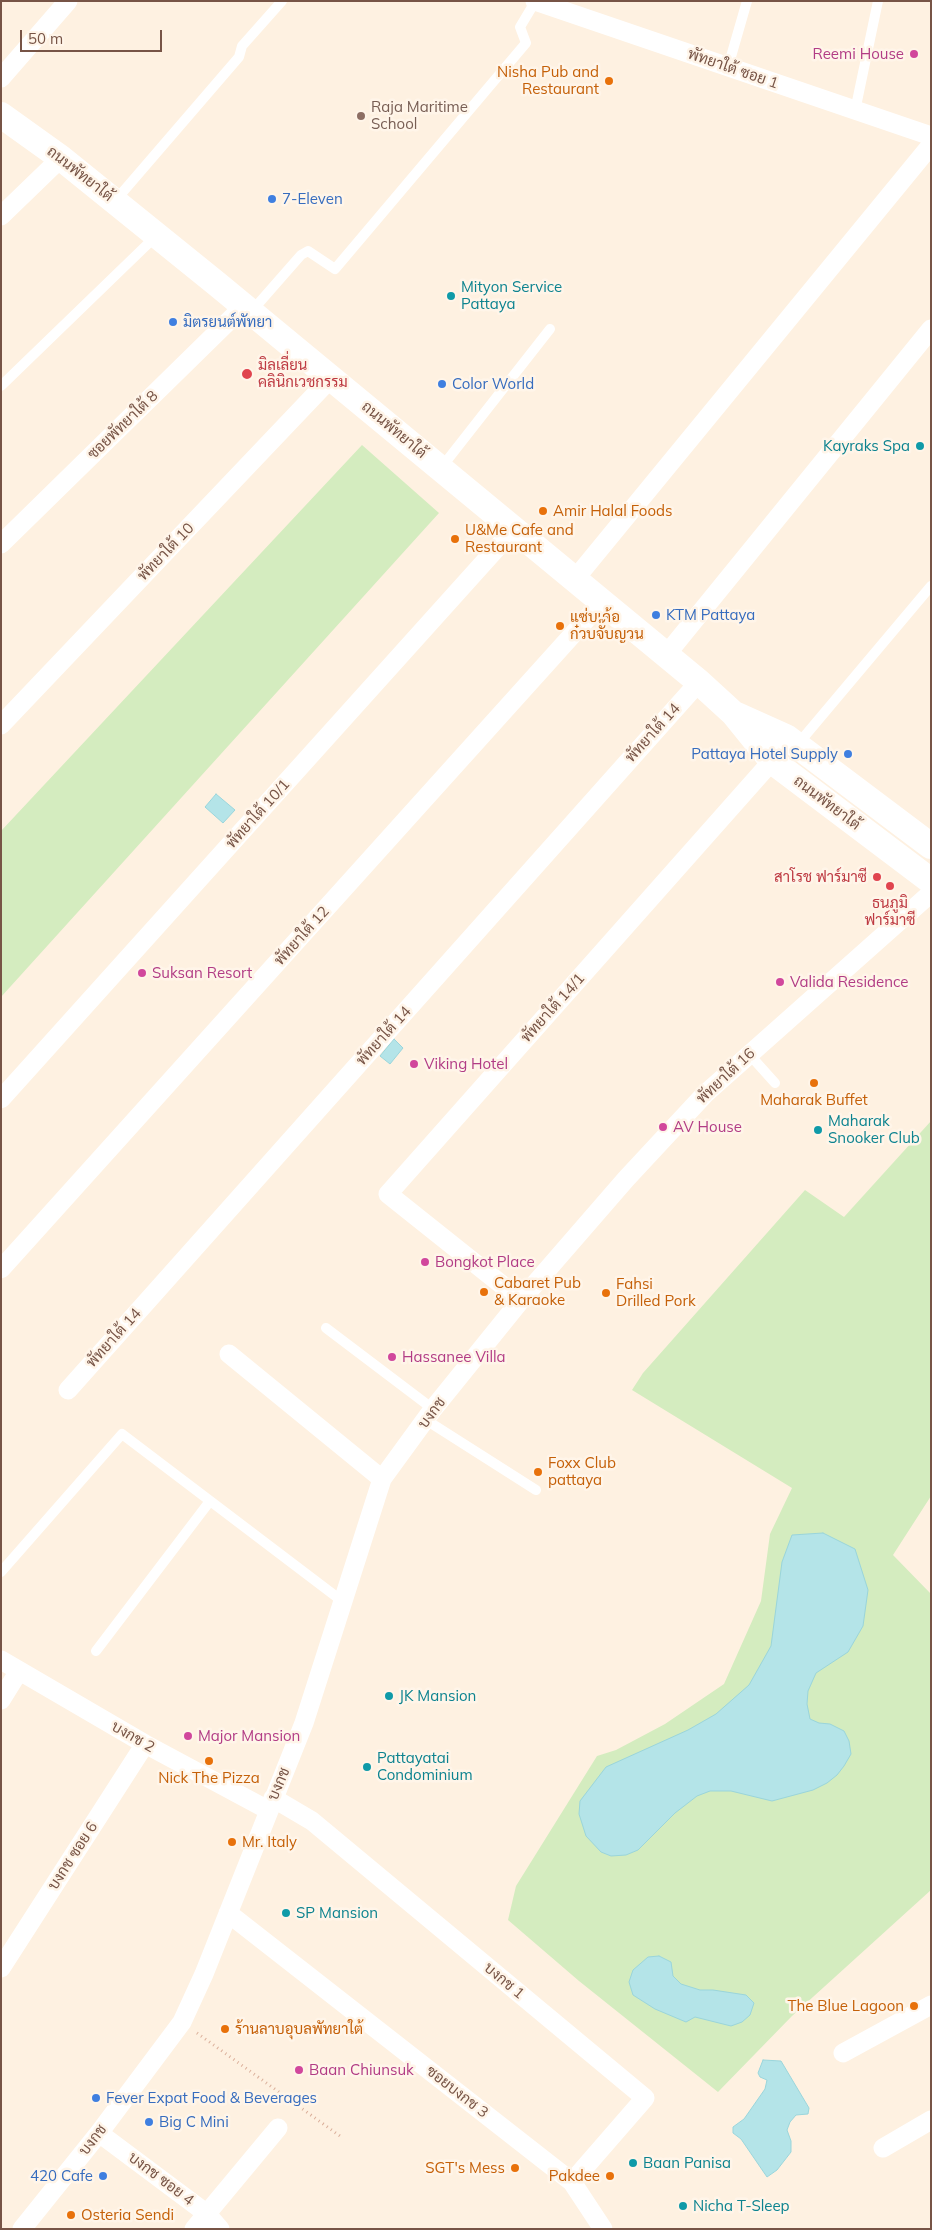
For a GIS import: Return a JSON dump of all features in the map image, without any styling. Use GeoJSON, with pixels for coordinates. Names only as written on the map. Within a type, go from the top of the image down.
{"type":"FeatureCollection","features":[{"type":"Feature","properties":{"kind":"main road","name":"ถนนพัทยาใต้"},"geometry":{"type":"LineString","coordinates":[[1,115],[61,158],[248,309],[699,682],[734,714],[772,761],[931,881]]}},
{"type":"Feature","properties":{"kind":"main road","name":"ถนนพัทยาใต้"},"geometry":{"type":"LineString","coordinates":[[734,714],[786,737],[931,846]]}},
{"type":"Feature","properties":{"kind":"street"},"geometry":{"type":"LineString","coordinates":[[1,78],[68,1]]}},
{"type":"Feature","properties":{"kind":"street","name":"พัทยาใต้ ซอย 1"},"geometry":{"type":"LineString","coordinates":[[535,2],[931,136]]}},
{"type":"Feature","properties":{"kind":"street"},"geometry":{"type":"LineString","coordinates":[[575,579],[931,145]]}},
{"type":"Feature","properties":{"kind":"street"},"geometry":{"type":"LineString","coordinates":[[1,216],[61,158]]}},
{"type":"Feature","properties":{"kind":"street","name":"ซอยพัทยาใต้ 8"},"geometry":{"type":"LineString","coordinates":[[1,544],[248,309]]}},
{"type":"Feature","properties":{"kind":"street"},"geometry":{"type":"LineString","coordinates":[[666,655],[931,329]]}},
{"type":"Feature","properties":{"kind":"street","name":"พัทยาใต้ 10"},"geometry":{"type":"LineString","coordinates":[[1,725],[331,378]]}},
{"type":"Feature","properties":{"kind":"street","name":"พัทยาใต้ 10/1"},"geometry":{"type":"LineString","coordinates":[[1,1099],[514,529]]}},
{"type":"Feature","properties":{"kind":"street","name":"พัทยาใต้ 12"},"geometry":{"type":"LineString","coordinates":[[1,1269],[602,602]]}},
{"type":"Feature","properties":{"kind":"street","name":"พัทยาใต้ 14"},"geometry":{"type":"LineString","coordinates":[[68,1390],[699,682]]}},
{"type":"Feature","properties":{"kind":"street","name":"พัทยาใต้ 14/1"},"geometry":{"type":"LineString","coordinates":[[521,1300],[388,1194],[772,761]]}},
{"type":"Feature","properties":{"kind":"street","name":"พัทยาใต้ 16"},"geometry":{"type":"LineString","coordinates":[[521,1300],[633,1172],[705,1094],[931,893]]}},
{"type":"Feature","properties":{"kind":"street","name":"บงกช"},"geometry":{"type":"LineString","coordinates":[[22,2229],[99,2133],[182,2022],[304,1722],[382,1479],[430,1414],[521,1300]]}},
{"type":"Feature","properties":{"kind":"street"},"geometry":{"type":"LineString","coordinates":[[229,1354],[382,1479]]}},
{"type":"Feature","properties":{"kind":"street","name":"บงกช 2"},"geometry":{"type":"LineString","coordinates":[[1,1660],[145,1744],[271,1804]]}},
{"type":"Feature","properties":{"kind":"street"},"geometry":{"type":"LineString","coordinates":[[1,1700],[19,1671]]}},
{"type":"Feature","properties":{"kind":"street","name":"บงกช ซอย 6"},"geometry":{"type":"LineString","coordinates":[[1,1968],[145,1744]]}},
{"type":"Feature","properties":{"kind":"street","name":"บงกช 1"},"geometry":{"type":"LineString","coordinates":[[271,1804],[312,1821],[645,2098],[572,2182]]}},
{"type":"Feature","properties":{"kind":"street","name":"ซอยบงกช 3"},"geometry":{"type":"LineString","coordinates":[[228,1912],[572,2182],[603,2229]]}},
{"type":"Feature","properties":{"kind":"street"},"geometry":{"type":"LineString","coordinates":[[843,2053],[928,2014]]}},
{"type":"Feature","properties":{"kind":"street"},"geometry":{"type":"LineString","coordinates":[[883,2148],[931,2120]]}},
{"type":"Feature","properties":{"kind":"street"},"geometry":{"type":"LineString","coordinates":[[194,2229],[278,2128]]}},
{"type":"Feature","properties":{"kind":"street","name":"บงกช ซอย 4"},"geometry":{"type":"LineString","coordinates":[[99,2133],[206,2213],[220,2229]]}},
{"type":"Feature","properties":{"kind":"lane"},"geometry":{"type":"LineString","coordinates":[[114,201],[239,57],[242,46],[282,1]]}},
{"type":"Feature","properties":{"kind":"lane"},"geometry":{"type":"LineString","coordinates":[[728,67],[746,1]]}},
{"type":"Feature","properties":{"kind":"lane"},"geometry":{"type":"LineString","coordinates":[[855,111],[878,1]]}},
{"type":"Feature","properties":{"kind":"lane"},"geometry":{"type":"LineString","coordinates":[[248,309],[301,254],[308,251],[335,269],[526,43],[520,27],[535,2]]}},
{"type":"Feature","properties":{"kind":"lane"},"geometry":{"type":"LineString","coordinates":[[1,386],[157,236]]}},
{"type":"Feature","properties":{"kind":"lane"},"geometry":{"type":"LineString","coordinates":[[441,468],[550,329]]}},
{"type":"Feature","properties":{"kind":"lane"},"geometry":{"type":"LineString","coordinates":[[797,745],[931,586]]}},
{"type":"Feature","properties":{"kind":"lane"},"geometry":{"type":"LineString","coordinates":[[749,1054],[775,1083]]}},
{"type":"Feature","properties":{"kind":"lane"},"geometry":{"type":"LineString","coordinates":[[326,1328],[430,1414],[536,1490]]}},
{"type":"Feature","properties":{"kind":"lane"},"geometry":{"type":"LineString","coordinates":[[1,1572],[122,1434],[342,1601]]}},
{"type":"Feature","properties":{"kind":"lane"},"geometry":{"type":"LineString","coordinates":[[96,1651],[210,1502]]}},
{"type":"Feature","properties":{"kind":"path"},"geometry":{"type":"LineString","coordinates":[[182,2022],[340,2136]]}},
{"type":"Feature","properties":{"kind":"green space"},"geometry":{"type":"Polygon","coordinates":[[[362,445],[439,513],[1,997],[1,831],[362,445]]]}},
{"type":"Feature","properties":{"kind":"green space"},"geometry":{"type":"Polygon","coordinates":[[[931,1121],[931,1496],[893,1555],[931,1594],[931,1890],[792,2016],[718,2092],[579,1981],[508,1920],[516,1886],[597,1756],[616,1750],[665,1724],[724,1684],[761,1601],[770,1534],[792,1488],[632,1390],[643,1373],[805,1190],[844,1217],[931,1121]]]}},
{"type":"Feature","properties":{"kind":"water"},"geometry":{"type":"Polygon","coordinates":[[[216,794],[235,810],[223,823],[205,807],[216,794]]]}},
{"type":"Feature","properties":{"kind":"water"},"geometry":{"type":"Polygon","coordinates":[[[394,1039],[403,1048],[390,1064],[380,1056],[394,1039]]]}},
{"type":"Feature","properties":{"kind":"water"},"geometry":{"type":"Polygon","coordinates":[[[823,1533],[855,1549],[868,1590],[863,1626],[848,1652],[816,1673],[808,1691],[807,1704],[810,1719],[819,1723],[830,1724],[844,1731],[849,1741],[851,1754],[844,1766],[827,1783],[813,1790],[772,1801],[731,1791],[710,1791],[697,1796],[675,1813],[638,1850],[626,1855],[611,1856],[601,1852],[586,1836],[579,1814],[580,1801],[606,1767],[688,1730],[716,1714],[749,1685],[771,1646],[782,1562],[792,1535],[823,1533]]]}},
{"type":"Feature","properties":{"kind":"water"},"geometry":{"type":"Polygon","coordinates":[[[659,1956],[671,1962],[673,1976],[681,1984],[700,1990],[746,1995],[754,2003],[750,2015],[742,2022],[731,2026],[695,2017],[686,2022],[655,2009],[633,1995],[629,1982],[633,1970],[648,1957],[659,1956]]]}},
{"type":"Feature","properties":{"kind":"water"},"geometry":{"type":"Polygon","coordinates":[[[763,2060],[781,2061],[809,2108],[808,2114],[796,2115],[790,2122],[787,2130],[791,2141],[791,2152],[777,2170],[767,2177],[741,2139],[733,2133],[733,2127],[744,2119],[765,2089],[767,2080],[760,2077],[758,2073],[763,2060]]]}},
{"type":"Feature","properties":{"kind":"place","name":"Reemi House"},"geometry":{"type":"Point","coordinates":[914,54]}},
{"type":"Feature","properties":{"kind":"place","name":"Nisha Pub and Restaurant"},"geometry":{"type":"Point","coordinates":[609,81]}},
{"type":"Feature","properties":{"kind":"place","name":"Raja Maritime School"},"geometry":{"type":"Point","coordinates":[361,116]}},
{"type":"Feature","properties":{"kind":"place","name":"7-Eleven"},"geometry":{"type":"Point","coordinates":[272,199]}},
{"type":"Feature","properties":{"kind":"place","name":"Mityon Service Pattaya"},"geometry":{"type":"Point","coordinates":[451,296]}},
{"type":"Feature","properties":{"kind":"place","name":"มิตรยนต์พัทยา"},"geometry":{"type":"Point","coordinates":[173,322]}},
{"type":"Feature","properties":{"kind":"place","name":"มิลเลี่ยน คลินิกเวชกรรม"},"geometry":{"type":"Point","coordinates":[247,374]}},
{"type":"Feature","properties":{"kind":"place","name":"Color World"},"geometry":{"type":"Point","coordinates":[442,384]}},
{"type":"Feature","properties":{"kind":"place","name":"Kayraks Spa"},"geometry":{"type":"Point","coordinates":[920,446]}},
{"type":"Feature","properties":{"kind":"place","name":"Amir Halal Foods"},"geometry":{"type":"Point","coordinates":[543,511]}},
{"type":"Feature","properties":{"kind":"place","name":"U&Me Cafe and Restaurant"},"geometry":{"type":"Point","coordinates":[455,539]}},
{"type":"Feature","properties":{"kind":"place","name":"KTM Pattaya"},"geometry":{"type":"Point","coordinates":[656,615]}},
{"type":"Feature","properties":{"kind":"place","name":"แซ่บเด้อ ก๋วบจั๊บญวน"},"geometry":{"type":"Point","coordinates":[560,626]}},
{"type":"Feature","properties":{"kind":"place","name":"Pattaya Hotel Supply"},"geometry":{"type":"Point","coordinates":[848,754]}},
{"type":"Feature","properties":{"kind":"place","name":"สาโรช ฟาร์มาซี"},"geometry":{"type":"Point","coordinates":[877,877]}},
{"type":"Feature","properties":{"kind":"place","name":"ธนภูมิ ฟาร์มาซี"},"geometry":{"type":"Point","coordinates":[890,886]}},
{"type":"Feature","properties":{"kind":"place","name":"Suksan Resort"},"geometry":{"type":"Point","coordinates":[142,973]}},
{"type":"Feature","properties":{"kind":"place","name":"Valida Residence"},"geometry":{"type":"Point","coordinates":[780,982]}},
{"type":"Feature","properties":{"kind":"place","name":"Viking Hotel"},"geometry":{"type":"Point","coordinates":[414,1064]}},
{"type":"Feature","properties":{"kind":"place","name":"Maharak Buffet"},"geometry":{"type":"Point","coordinates":[814,1083]}},
{"type":"Feature","properties":{"kind":"place","name":"AV House"},"geometry":{"type":"Point","coordinates":[663,1127]}},
{"type":"Feature","properties":{"kind":"place","name":"Maharak Snooker Club"},"geometry":{"type":"Point","coordinates":[818,1130]}},
{"type":"Feature","properties":{"kind":"place","name":"Bongkot Place"},"geometry":{"type":"Point","coordinates":[425,1262]}},
{"type":"Feature","properties":{"kind":"place","name":"Cabaret Pub & Karaoke"},"geometry":{"type":"Point","coordinates":[484,1292]}},
{"type":"Feature","properties":{"kind":"place","name":"Fahsi Drilled Pork"},"geometry":{"type":"Point","coordinates":[606,1293]}},
{"type":"Feature","properties":{"kind":"place","name":"Hassanee Villa"},"geometry":{"type":"Point","coordinates":[392,1357]}},
{"type":"Feature","properties":{"kind":"place","name":"Foxx Club pattaya"},"geometry":{"type":"Point","coordinates":[538,1472]}},
{"type":"Feature","properties":{"kind":"place","name":"JK Mansion"},"geometry":{"type":"Point","coordinates":[389,1696]}},
{"type":"Feature","properties":{"kind":"place","name":"Major Mansion"},"geometry":{"type":"Point","coordinates":[188,1736]}},
{"type":"Feature","properties":{"kind":"place","name":"Nick The Pizza"},"geometry":{"type":"Point","coordinates":[209,1761]}},
{"type":"Feature","properties":{"kind":"place","name":"Pattayatai Condominium"},"geometry":{"type":"Point","coordinates":[367,1767]}},
{"type":"Feature","properties":{"kind":"place","name":"Mr. Italy"},"geometry":{"type":"Point","coordinates":[232,1842]}},
{"type":"Feature","properties":{"kind":"place","name":"SP Mansion"},"geometry":{"type":"Point","coordinates":[286,1913]}},
{"type":"Feature","properties":{"kind":"place","name":"The Blue Lagoon"},"geometry":{"type":"Point","coordinates":[914,2006]}},
{"type":"Feature","properties":{"kind":"place","name":"ร้านลาบอุบลพัทยาใต้"},"geometry":{"type":"Point","coordinates":[225,2029]}},
{"type":"Feature","properties":{"kind":"place","name":"Baan Chiunsuk"},"geometry":{"type":"Point","coordinates":[299,2070]}},
{"type":"Feature","properties":{"kind":"place","name":"Fever Expat Food & Beverages"},"geometry":{"type":"Point","coordinates":[96,2098]}},
{"type":"Feature","properties":{"kind":"place","name":"Big C Mini"},"geometry":{"type":"Point","coordinates":[149,2122]}},
{"type":"Feature","properties":{"kind":"place","name":"Baan Panisa"},"geometry":{"type":"Point","coordinates":[633,2163]}},
{"type":"Feature","properties":{"kind":"place","name":"SGT's Mess"},"geometry":{"type":"Point","coordinates":[515,2168]}},
{"type":"Feature","properties":{"kind":"place","name":"420 Cafe"},"geometry":{"type":"Point","coordinates":[103,2176]}},
{"type":"Feature","properties":{"kind":"place","name":"Pakdee"},"geometry":{"type":"Point","coordinates":[610,2176]}},
{"type":"Feature","properties":{"kind":"place","name":"Nicha T-Sleep"},"geometry":{"type":"Point","coordinates":[683,2206]}},
{"type":"Feature","properties":{"kind":"place","name":"Osteria Sendi"},"geometry":{"type":"Point","coordinates":[71,2215]}}]}
